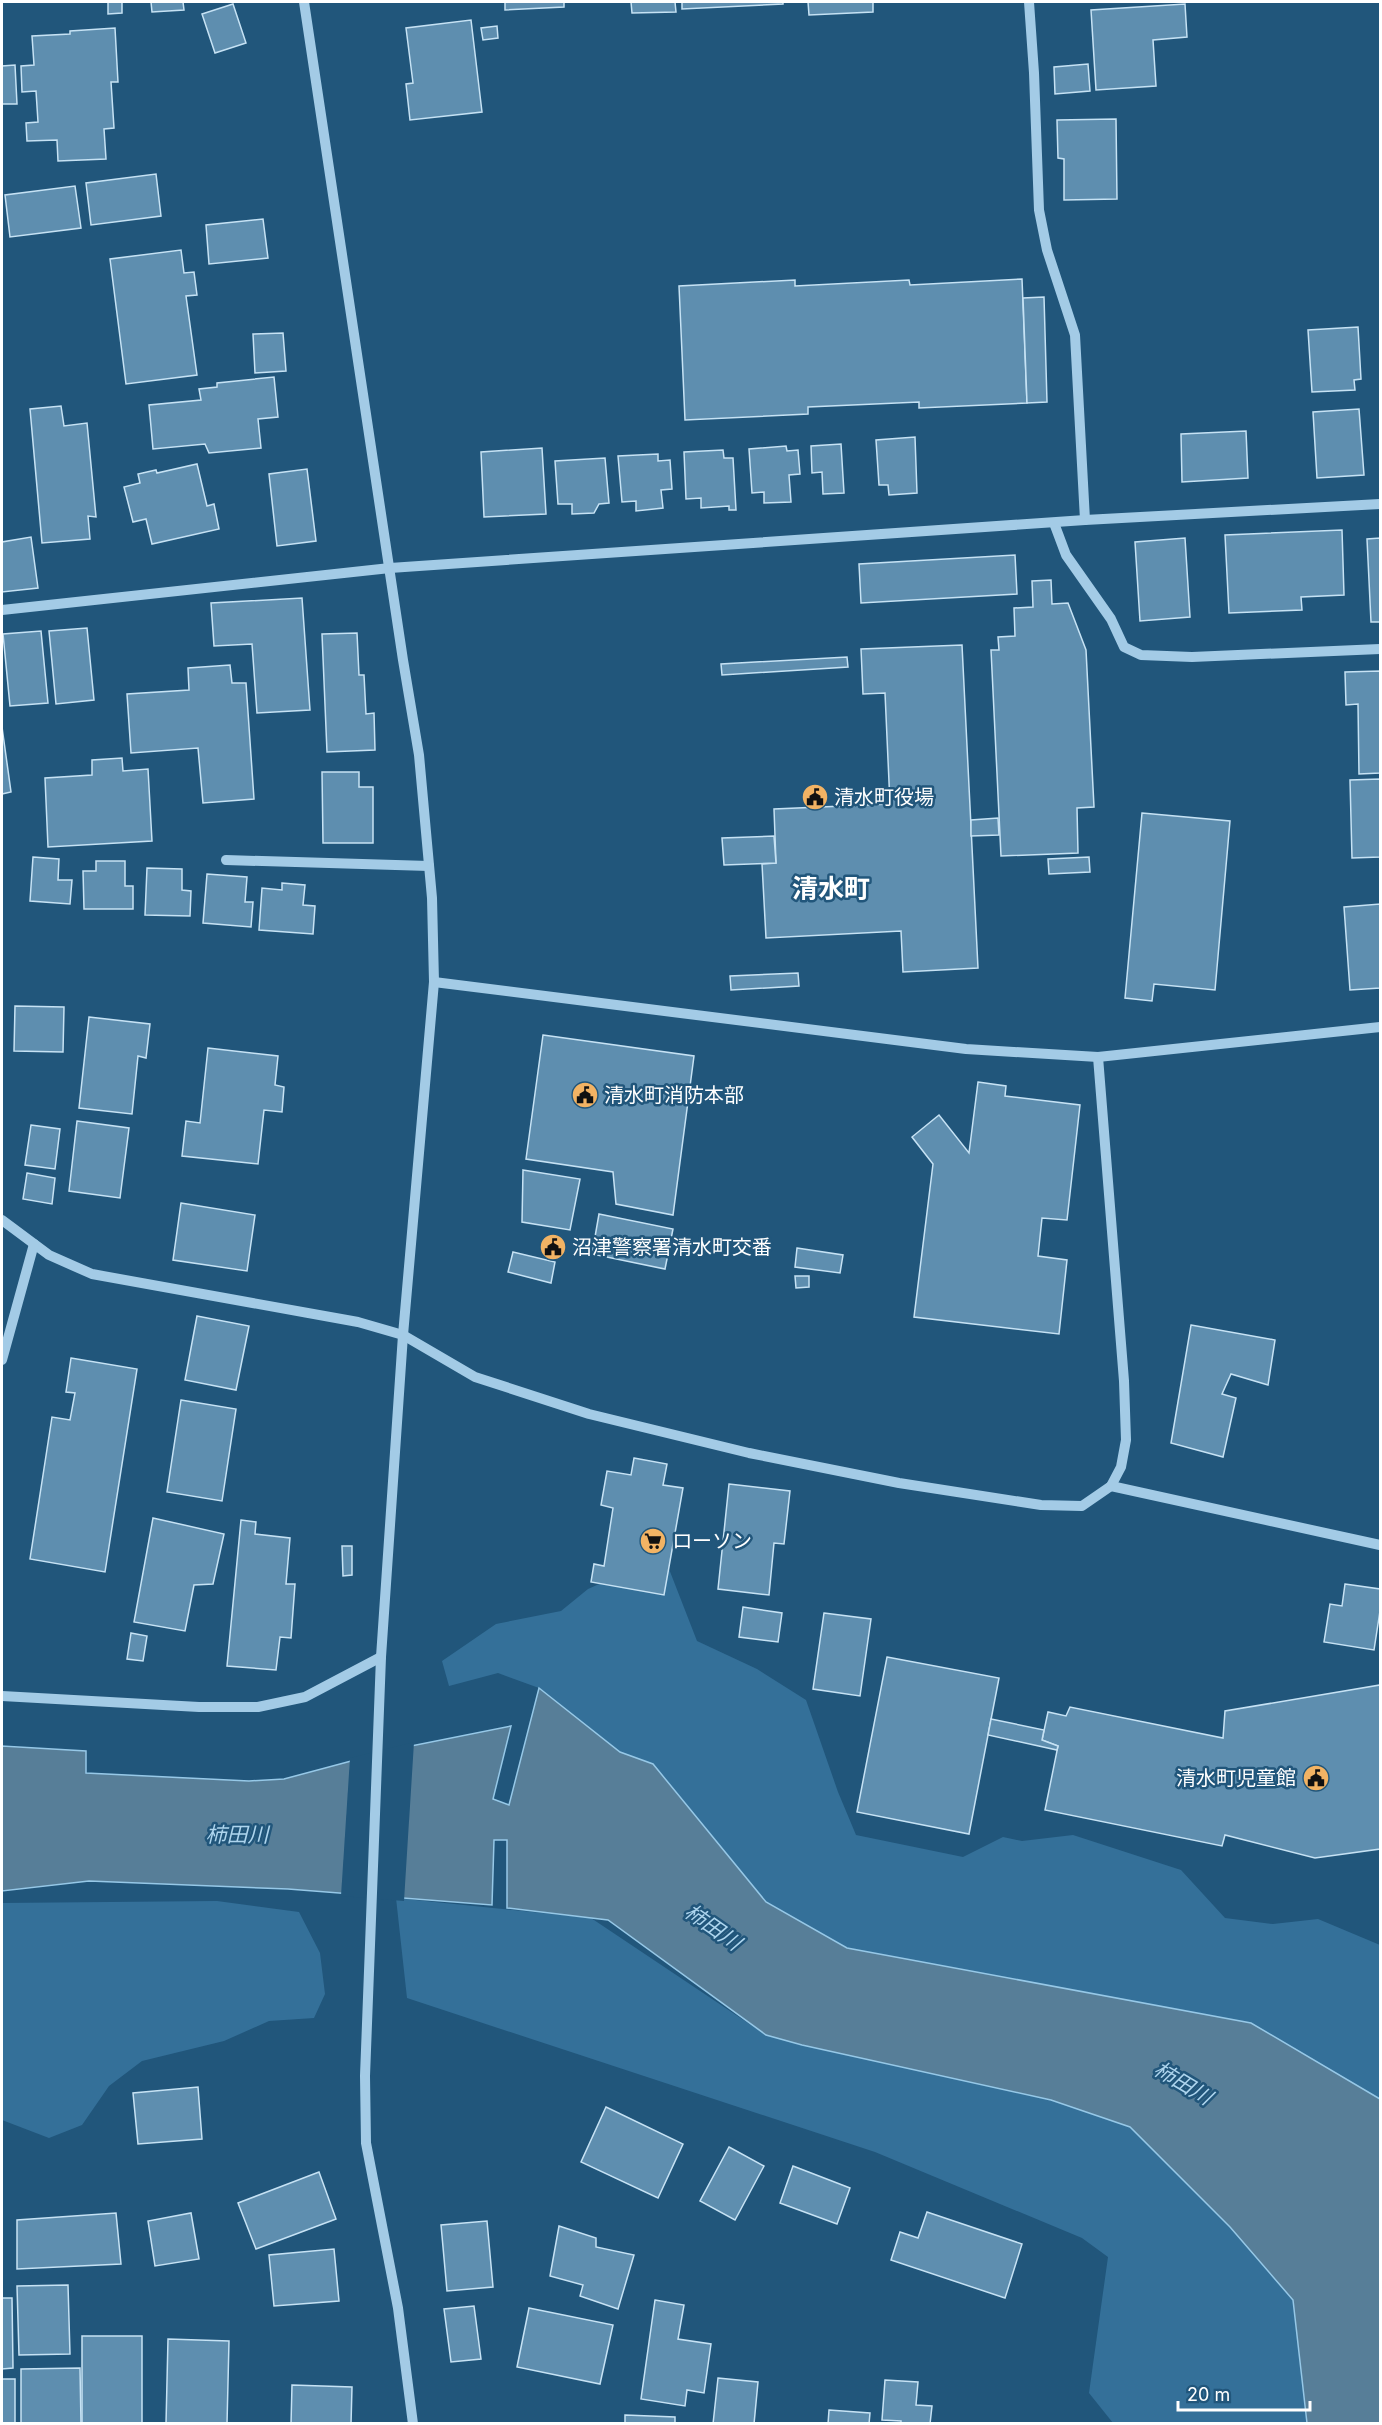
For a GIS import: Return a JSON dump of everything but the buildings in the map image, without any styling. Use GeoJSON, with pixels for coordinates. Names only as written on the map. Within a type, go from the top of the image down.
{"type":"FeatureCollection","features":[{"type":"Feature","properties":{"kind":"street"},"geometry":{"type":"LineString","coordinates":[[304,2],[419,755],[429,866],[434,982],[403,1335],[381,1657],[367,1996],[366,2143],[398,2308],[413,2424]]}},
{"type":"Feature","properties":{"kind":"street"},"geometry":{"type":"LineString","coordinates":[[1029,2],[1039,210],[1047,250],[1075,335],[1085,520]]}},
{"type":"Feature","properties":{"kind":"street"},"geometry":{"type":"LineString","coordinates":[[2,610],[390,568],[1085,520],[1380,504]]}},
{"type":"Feature","properties":{"kind":"street"},"geometry":{"type":"LineString","coordinates":[[1054,523],[1066,555],[1111,619],[1124,647],[1142,655],[1192,657],[1380,649]]}},
{"type":"Feature","properties":{"kind":"street"},"geometry":{"type":"LineString","coordinates":[[225,860],[429,866]]}},
{"type":"Feature","properties":{"kind":"street"},"geometry":{"type":"LineString","coordinates":[[434,982],[966,1049],[1098,1057],[1380,1027]]}},
{"type":"Feature","properties":{"kind":"street"},"geometry":{"type":"LineString","coordinates":[[2,1220],[49,1255],[92,1274],[358,1322],[403,1335],[476,1377],[589,1414],[749,1453],[899,1483],[1041,1505],[1082,1506],[1112,1486],[1121,1467],[1126,1440],[1124,1381],[1098,1057]]}},
{"type":"Feature","properties":{"kind":"street"},"geometry":{"type":"LineString","coordinates":[[2,1360],[34,1244]]}},
{"type":"Feature","properties":{"kind":"street"},"geometry":{"type":"LineString","coordinates":[[1112,1486],[1380,1545]]}},
{"type":"Feature","properties":{"kind":"street"},"geometry":{"type":"LineString","coordinates":[[2,1696],[199,1707],[258,1707],[305,1697],[381,1657]]}},
{"type":"Feature","properties":{"kind":"shaded area"},"geometry":{"type":"Polygon","coordinates":[[[669,1569],[697,1641],[757,1669],[806,1700],[838,1792],[856,1835],[963,1857],[1003,1837],[1022,1841],[1073,1835],[1181,1870],[1225,1918],[1273,1924],[1318,1919],[1380,1945],[1380,2099],[1251,2023],[847,1948],[766,1902],[653,1764],[620,1752],[539,1688],[498,1673],[449,1686],[442,1661],[496,1624],[561,1611],[588,1589],[626,1572],[669,1569]]]}},
{"type":"Feature","properties":{"kind":"shaded area"},"geometry":{"type":"Polygon","coordinates":[[[396,1898],[591,1918],[766,2035],[1051,2100],[1130,2127],[1230,2227],[1293,2300],[1307,2423],[1113,2423],[1089,2393],[1108,2257],[1082,2238],[875,2152],[407,1998],[396,1898]]]}},
{"type":"Feature","properties":{"kind":"shaded area"},"geometry":{"type":"Polygon","coordinates":[[[217,1901],[299,1912],[320,1953],[325,1994],[314,2018],[269,2021],[224,2041],[142,2061],[109,2086],[82,2125],[49,2138],[2,2120],[2,1903],[217,1901]]]}},
{"type":"Feature","properties":{"kind":"water","name":"柿田川"},"geometry":{"type":"Polygon","coordinates":[[[539,1688],[620,1752],[653,1764],[766,1902],[847,1948],[1251,2023],[1380,2099],[1380,2423],[1307,2423],[1293,2300],[1230,2227],[1130,2127],[1051,2100],[766,2035],[608,1920],[507,1908],[507,1840],[494,1840],[492,1905],[288,1889],[89,1881],[2,1891],[2,1746],[86,1751],[86,1773],[249,1781],[284,1779],[396,1749],[511,1726],[493,1799],[509,1805],[539,1688]]]}},
{"type":"Feature","properties":{"kind":"pier"},"geometry":{"type":"Polygon","coordinates":[[[414,1742],[404,1901],[341,1896],[350,1758],[414,1742]]]}},
{"type":"Feature","properties":{"kind":"place","name":"清水町役場"},"geometry":{"type":"Point","coordinates":[815,797]}},
{"type":"Feature","properties":{"kind":"place","name":"清水町消防本部"},"geometry":{"type":"Point","coordinates":[585,1095]}},
{"type":"Feature","properties":{"kind":"place","name":"沼津警察署清水町交番"},"geometry":{"type":"Point","coordinates":[553,1247]}},
{"type":"Feature","properties":{"kind":"place","name":"ローソン"},"geometry":{"type":"Point","coordinates":[653,1541]}},
{"type":"Feature","properties":{"kind":"place","name":"清水町児童館"},"geometry":{"type":"Point","coordinates":[1316,1778]}},
{"type":"Feature","properties":{"kind":"district","name":"清水町"},"geometry":{"type":"Point","coordinates":[831,888]}}]}
